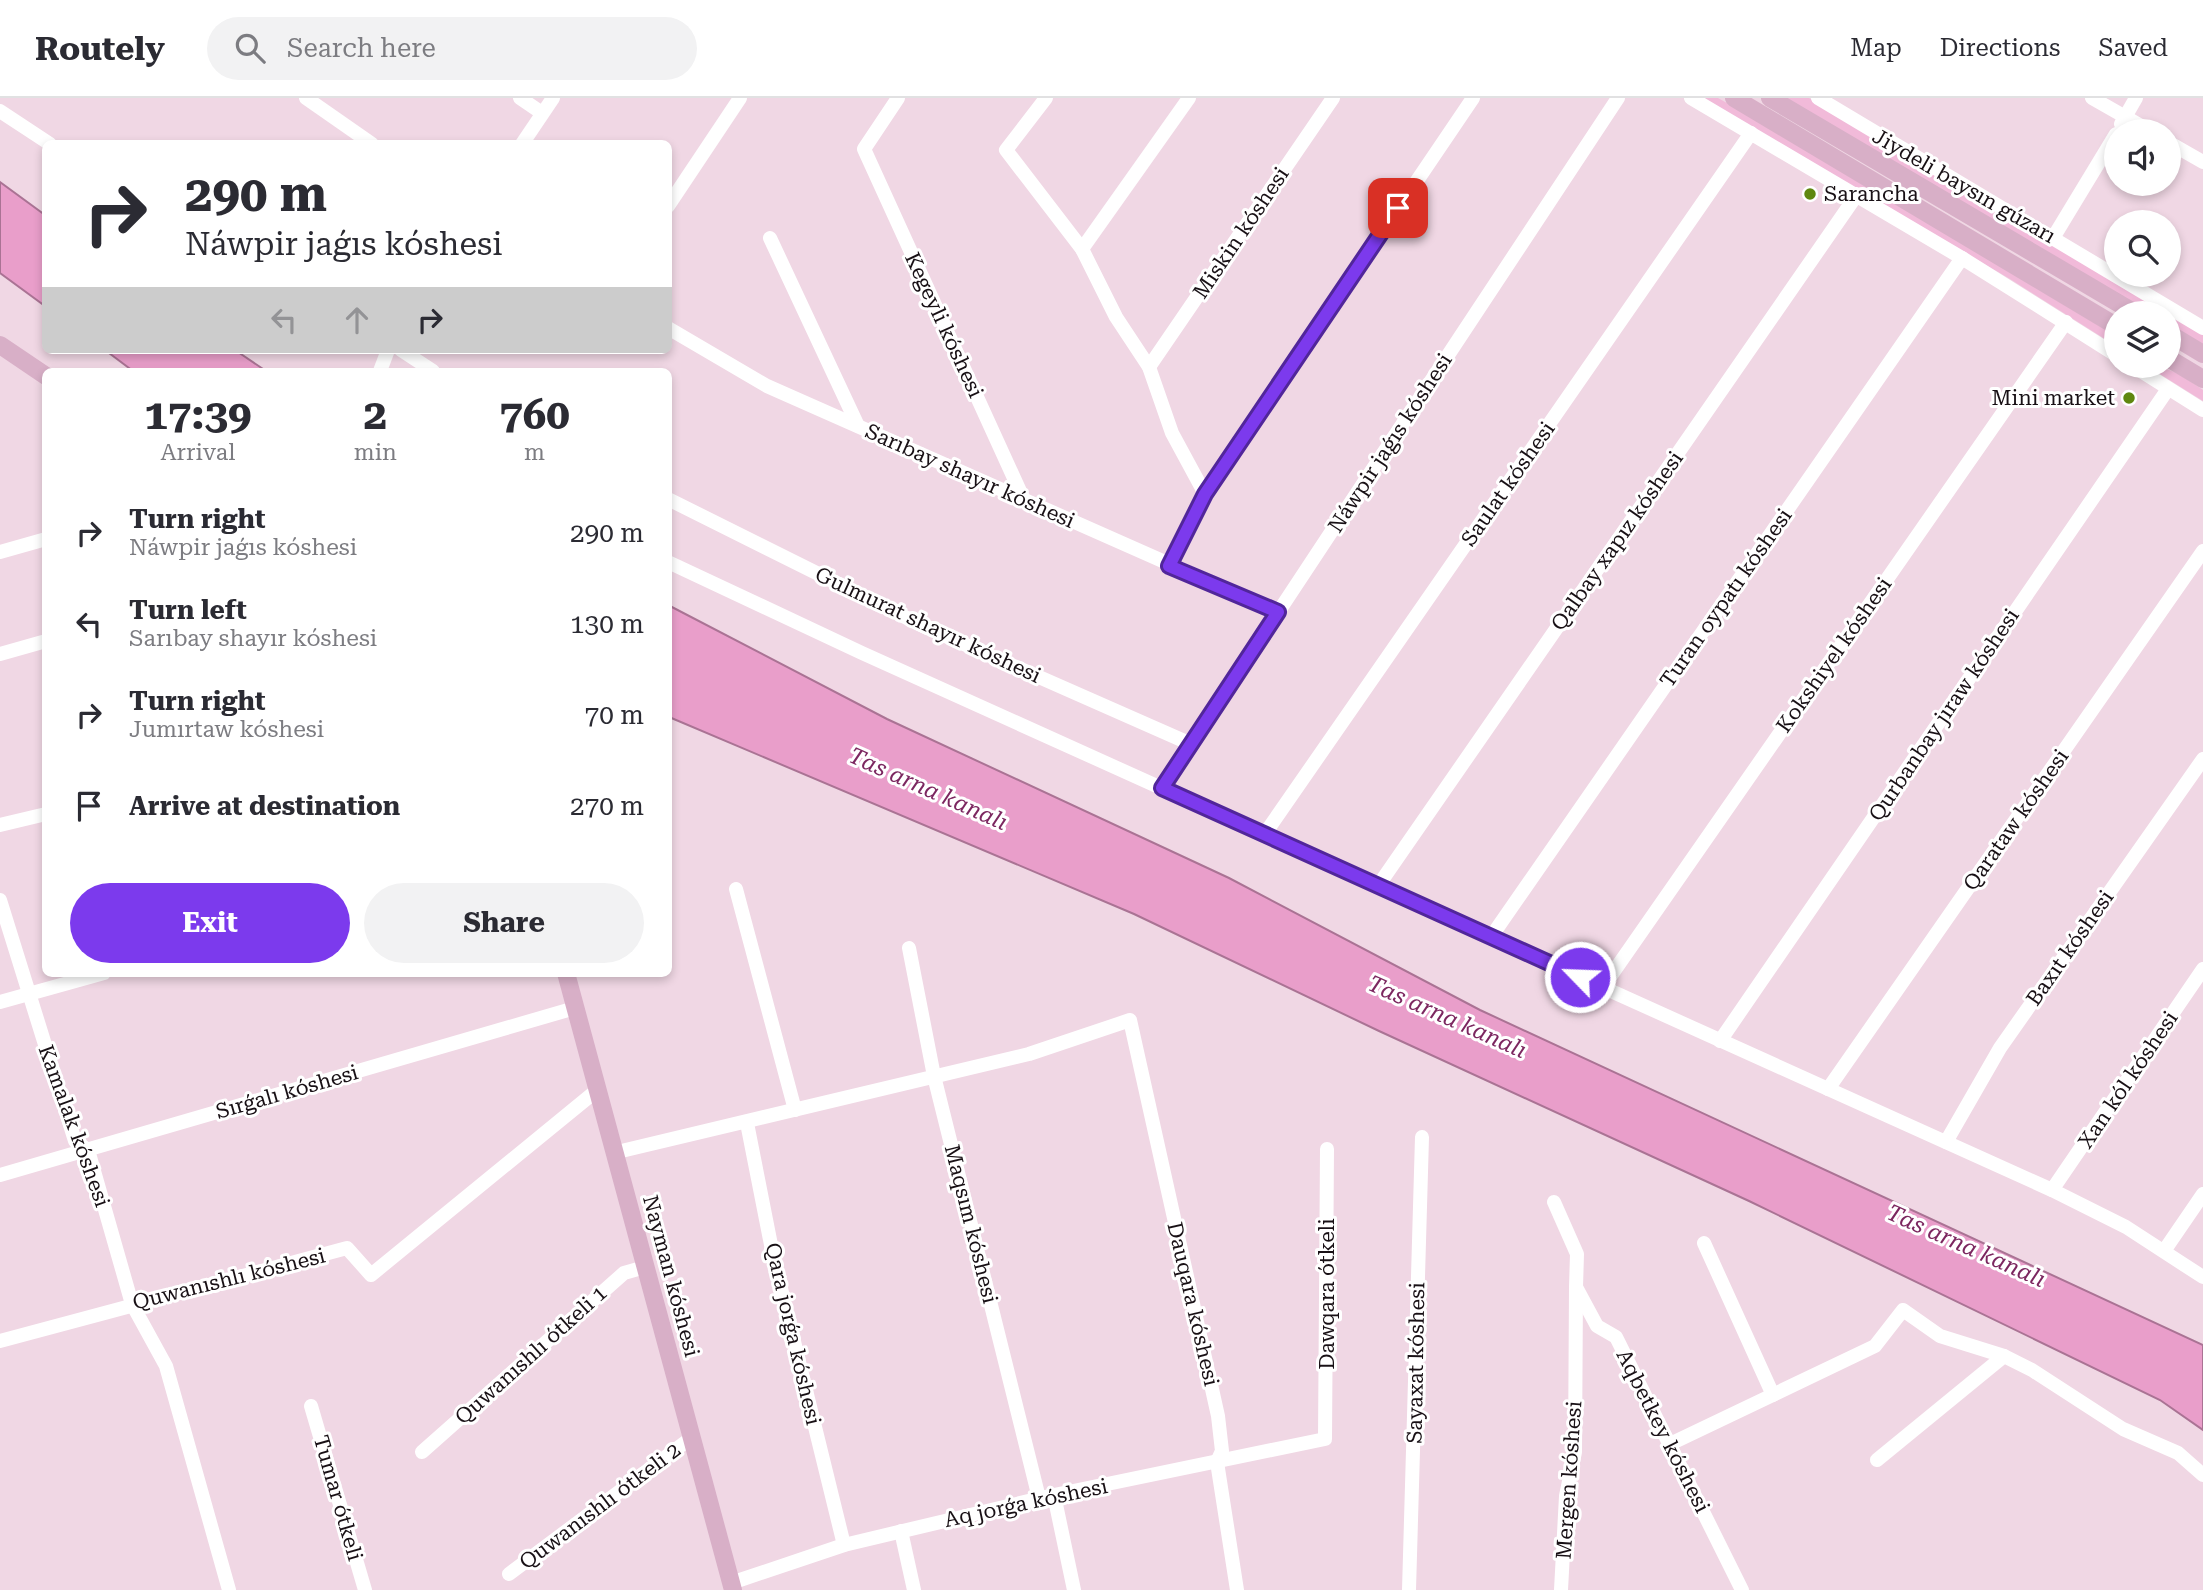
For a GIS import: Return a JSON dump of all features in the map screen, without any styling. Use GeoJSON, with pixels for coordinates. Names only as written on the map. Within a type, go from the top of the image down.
{"type":"FeatureCollection","features":[{"type":"Feature","properties":{"kind":"main road","name":"Jiydeli baysın gúzarı"},"geometry":{"type":"LineString","coordinates":[[1734,98],[2104,319]]}},
{"type":"Feature","properties":{"kind":"main road","name":"Jiydeli baysın gúzarı"},"geometry":{"type":"LineString","coordinates":[[1770,98],[2115,301]]}},
{"type":"Feature","properties":{"kind":"main road"},"geometry":{"type":"LineString","coordinates":[[2181,341],[2203,354]]}},
{"type":"Feature","properties":{"kind":"main road"},"geometry":{"type":"LineString","coordinates":[[0,345],[42,373]]}},
{"type":"Feature","properties":{"kind":"main road"},"geometry":{"type":"LineString","coordinates":[[2181,366],[2203,379]]}},
{"type":"Feature","properties":{"kind":"main road","name":"Nayman kóshesi"},"geometry":{"type":"LineString","coordinates":[[567,977],[732,1586]]}},
{"type":"Feature","properties":{"kind":"street"},"geometry":{"type":"LineString","coordinates":[[306,98],[366,140]]}},
{"type":"Feature","properties":{"kind":"street"},"geometry":{"type":"LineString","coordinates":[[520,98],[542,113]]}},
{"type":"Feature","properties":{"kind":"street"},"geometry":{"type":"LineString","coordinates":[[525,140],[553,98]]}},
{"type":"Feature","properties":{"kind":"street"},"geometry":{"type":"LineString","coordinates":[[672,199],[740,98]]}},
{"type":"Feature","properties":{"kind":"street","name":"Kegeyli kóshesi"},"geometry":{"type":"LineString","coordinates":[[898,98],[864,149],[1024,500]]}},
{"type":"Feature","properties":{"kind":"street"},"geometry":{"type":"LineString","coordinates":[[1046,98],[1006,150],[1082,249],[1116,317],[1149,368],[1172,433],[1205,494]]}},
{"type":"Feature","properties":{"kind":"street"},"geometry":{"type":"LineString","coordinates":[[1082,249],[1189,98]]}},
{"type":"Feature","properties":{"kind":"street","name":"Miskin kóshesi"},"geometry":{"type":"LineString","coordinates":[[1149,368],[1333,98]]}},
{"type":"Feature","properties":{"kind":"street"},"geometry":{"type":"LineString","coordinates":[[1169,566],[1205,494],[1473,98]]}},
{"type":"Feature","properties":{"kind":"street","name":"Náwpir jaǵıs kóshesi"},"geometry":{"type":"LineString","coordinates":[[1162,788],[1618,98]]}},
{"type":"Feature","properties":{"kind":"street"},"geometry":{"type":"LineString","coordinates":[[1691,98],[1962,258],[2104,347]]}},
{"type":"Feature","properties":{"kind":"street"},"geometry":{"type":"LineString","coordinates":[[1818,98],[2203,328]]}},
{"type":"Feature","properties":{"kind":"street"},"geometry":{"type":"LineString","coordinates":[[2092,98],[2129,119]]}},
{"type":"Feature","properties":{"kind":"street"},"geometry":{"type":"LineString","coordinates":[[2125,117],[2136,98]]}},
{"type":"Feature","properties":{"kind":"street"},"geometry":{"type":"LineString","coordinates":[[0,111],[44,140]]}},
{"type":"Feature","properties":{"kind":"street","name":"Saulat kóshesi"},"geometry":{"type":"LineString","coordinates":[[1264,835],[1751,133]]}},
{"type":"Feature","properties":{"kind":"street"},"geometry":{"type":"LineString","coordinates":[[2181,149],[2203,162]]}},
{"type":"Feature","properties":{"kind":"street"},"geometry":{"type":"LineString","coordinates":[[2053,238],[2104,152]]}},
{"type":"Feature","properties":{"kind":"street","name":"Qalbay xapız kóshesi"},"geometry":{"type":"LineString","coordinates":[[1378,886],[1856,196]]}},
{"type":"Feature","properties":{"kind":"street"},"geometry":{"type":"LineString","coordinates":[[770,238],[858,426]]}},
{"type":"Feature","properties":{"kind":"street","name":"Turan oypatı kóshesi"},"geometry":{"type":"LineString","coordinates":[[1491,937],[1962,258]]}},
{"type":"Feature","properties":{"kind":"street","name":"Kokshiyel kóshesi"},"geometry":{"type":"LineString","coordinates":[[1603,987],[2066,322]]}},
{"type":"Feature","properties":{"kind":"street","name":"Sarıbay shayır kóshesi"},"geometry":{"type":"LineString","coordinates":[[672,330],[767,386],[1278,612]]}},
{"type":"Feature","properties":{"kind":"street"},"geometry":{"type":"LineString","coordinates":[[407,354],[428,368]]}},
{"type":"Feature","properties":{"kind":"street"},"geometry":{"type":"LineString","coordinates":[[2151,378],[2203,410]]}},
{"type":"Feature","properties":{"kind":"street","name":"Qurbanbay jıraw kóshesi"},"geometry":{"type":"LineString","coordinates":[[1720,1041],[2168,389]]}},
{"type":"Feature","properties":{"kind":"street","name":"Gulmurat shayır kóshesi"},"geometry":{"type":"LineString","coordinates":[[672,501],[923,626],[1191,744]]}},
{"type":"Feature","properties":{"kind":"street"},"geometry":{"type":"LineString","coordinates":[[0,552],[42,540]]}},
{"type":"Feature","properties":{"kind":"street","name":"Qarataw kóshesi"},"geometry":{"type":"LineString","coordinates":[[1828,1089],[2203,551]]}},
{"type":"Feature","properties":{"kind":"street"},"geometry":{"type":"LineString","coordinates":[[672,564],[862,653],[2053,1190],[2126,1227],[2203,1277]]}},
{"type":"Feature","properties":{"kind":"street"},"geometry":{"type":"LineString","coordinates":[[0,654],[42,642]]}},
{"type":"Feature","properties":{"kind":"street","name":"Baxıt kóshesi"},"geometry":{"type":"LineString","coordinates":[[1946,1142],[2000,1048],[2203,759]]}},
{"type":"Feature","properties":{"kind":"street"},"geometry":{"type":"LineString","coordinates":[[0,825],[42,815]]}},
{"type":"Feature","properties":{"kind":"street"},"geometry":{"type":"LineString","coordinates":[[736,889],[795,1110]]}},
{"type":"Feature","properties":{"kind":"street","name":"Kamalak kóshesi"},"geometry":{"type":"LineString","coordinates":[[0,900],[75,1141],[88,1150],[132,1304],[166,1366],[229,1590]]}},
{"type":"Feature","properties":{"kind":"street","name":"Maqsım kóshesi"},"geometry":{"type":"LineString","coordinates":[[909,948],[934,1076],[1046,1496],[1074,1590]]}},
{"type":"Feature","properties":{"kind":"street","name":"Xan kól kóshesi"},"geometry":{"type":"LineString","coordinates":[[2053,1190],[2203,969]]}},
{"type":"Feature","properties":{"kind":"street"},"geometry":{"type":"LineString","coordinates":[[0,1002],[89,977]]}},
{"type":"Feature","properties":{"kind":"street","name":"Sırǵalı kóshesi"},"geometry":{"type":"LineString","coordinates":[[0,1175],[575,1008]]}},
{"type":"Feature","properties":{"kind":"street","name":"Dauqara kóshesi"},"geometry":{"type":"LineString","coordinates":[[934,1076],[1029,1054],[1130,1020],[1219,1416],[1222,1451],[1217,1462],[1237,1590]]}},
{"type":"Feature","properties":{"kind":"street"},"geometry":{"type":"LineString","coordinates":[[613,1153],[934,1076]]}},
{"type":"Feature","properties":{"kind":"street","name":"Quwanıshlı kóshesi"},"geometry":{"type":"LineString","coordinates":[[0,1341],[347,1248],[371,1275],[596,1091]]}},
{"type":"Feature","properties":{"kind":"street","name":"Qara jorǵa kóshesi"},"geometry":{"type":"LineString","coordinates":[[747,1122],[774,1260],[844,1545]]}},
{"type":"Feature","properties":{"kind":"street","name":"Sayaxat kóshesi"},"geometry":{"type":"LineString","coordinates":[[1409,1590],[1422,1137]]}},
{"type":"Feature","properties":{"kind":"street","name":"Dawqara ótkeli"},"geometry":{"type":"LineString","coordinates":[[1325,1439],[1327,1149]]}},
{"type":"Feature","properties":{"kind":"street"},"geometry":{"type":"LineString","coordinates":[[2164,1251],[2203,1194]]}},
{"type":"Feature","properties":{"kind":"street","name":"Aqbetkey kóshesi"},"geometry":{"type":"LineString","coordinates":[[1554,1202],[1577,1254],[1576,1287],[1597,1326],[1616,1337],[1742,1590]]}},
{"type":"Feature","properties":{"kind":"street"},"geometry":{"type":"LineString","coordinates":[[1704,1243],[1773,1395]]}},
{"type":"Feature","properties":{"kind":"street","name":"Quwanıshlı ótkeli 1"},"geometry":{"type":"LineString","coordinates":[[422,1452],[624,1272],[645,1267]]}},
{"type":"Feature","properties":{"kind":"street","name":"Mergen kóshesi"},"geometry":{"type":"LineString","coordinates":[[1561,1590],[1566,1496],[1575,1452],[1576,1287]]}},
{"type":"Feature","properties":{"kind":"street"},"geometry":{"type":"LineString","coordinates":[[1670,1444],[1875,1346],[1903,1310],[1940,1336],[2004,1356],[2032,1370],[2123,1429],[2178,1454],[2203,1475]]}},
{"type":"Feature","properties":{"kind":"street"},"geometry":{"type":"LineString","coordinates":[[1877,1460],[2004,1356]]}},
{"type":"Feature","properties":{"kind":"street","name":"Tumar ótkeli"},"geometry":{"type":"LineString","coordinates":[[312,1406],[365,1590]]}},
{"type":"Feature","properties":{"kind":"street","name":"Quwanıshlı ótkeli 2"},"geometry":{"type":"LineString","coordinates":[[509,1574],[691,1438]]}},
{"type":"Feature","properties":{"kind":"street","name":"Aq jorǵa kóshesi"},"geometry":{"type":"LineString","coordinates":[[732,1586],[844,1545],[1046,1496],[1325,1439]]}},
{"type":"Feature","properties":{"kind":"street"},"geometry":{"type":"LineString","coordinates":[[901,1531],[914,1590]]}},
{"type":"Feature","properties":{"kind":"shaded area"},"geometry":{"type":"Polygon","coordinates":[[[1701,98],[1718,98],[1789,138],[2104,329],[2104,338],[2010,279],[1701,98]]]}},
{"type":"Feature","properties":{"kind":"shaded area"},"geometry":{"type":"Polygon","coordinates":[[[1785,98],[1809,98],[2104,275],[2104,287],[1785,98]]]}},
{"type":"Feature","properties":{"kind":"shaded area"},"geometry":{"type":"Polygon","coordinates":[[[2104,287],[2124,287],[2147,301],[2128,301],[2104,287]]]}},
{"type":"Feature","properties":{"kind":"shaded area"},"geometry":{"type":"Polygon","coordinates":[[[2181,322],[2203,335],[2203,346],[2181,333],[2181,322]]]}},
{"type":"Feature","properties":{"kind":"shaded area"},"geometry":{"type":"Polygon","coordinates":[[[2183,377],[2203,390],[2203,401],[2166,378],[2183,377]]]}},
{"type":"Feature","properties":{"kind":"water"},"geometry":{"type":"Polygon","coordinates":[[[0,182],[42,213],[42,304],[0,273],[0,182]]]}},
{"type":"Feature","properties":{"kind":"water"},"geometry":{"type":"Polygon","coordinates":[[[110,354],[241,354],[262,368],[129,368],[110,354]]]}},
{"type":"Feature","properties":{"kind":"water","name":"Tas arna kanalı"},"geometry":{"type":"Polygon","coordinates":[[[672,607],[887,719],[1229,878],[1480,1010],[2203,1345],[2203,1430],[2160,1400],[1749,1201],[1379,1031],[1134,914],[672,718],[672,607]]]}},
{"type":"Feature","properties":{"kind":"place","name":"Sarancha"},"geometry":{"type":"Point","coordinates":[1810,194]}},
{"type":"Feature","properties":{"kind":"place","name":"Mini market"},"geometry":{"type":"Point","coordinates":[2129,398]}},
{"type":"Feature","properties":{"kind":"route"},"geometry":{"type":"LineString","coordinates":[[1398,208],[1205,494],[1169,566],[1278,612],[1162,788],[1580,977]]}}]}
